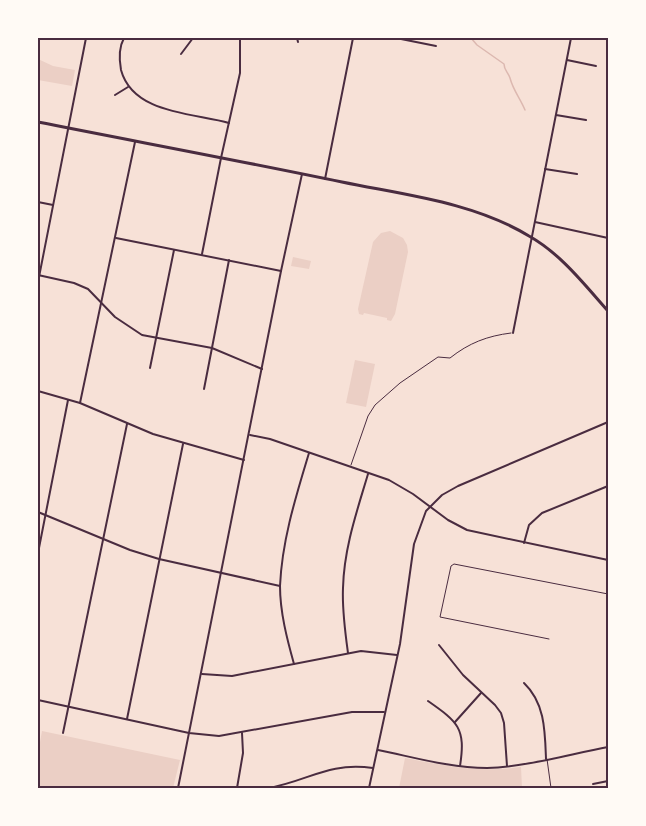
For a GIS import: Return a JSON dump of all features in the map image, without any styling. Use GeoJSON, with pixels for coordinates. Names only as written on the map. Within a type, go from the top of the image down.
{"type":"FeatureCollection","features":[{"type":"Feature","properties":{"kind":"main road"},"geometry":{"type":"LineString","coordinates":[[38,122],[459,206],[483,214],[531,237],[565,264],[609,311]]}},
{"type":"Feature","properties":{"kind":"street"},"geometry":{"type":"LineString","coordinates":[[38,282],[86,38]]}},
{"type":"Feature","properties":{"kind":"street"},"geometry":{"type":"LineString","coordinates":[[124,38],[120,53],[120,66],[129,87],[143,99],[164,109],[229,123]]}},
{"type":"Feature","properties":{"kind":"street"},"geometry":{"type":"LineString","coordinates":[[181,54],[193,38]]}},
{"type":"Feature","properties":{"kind":"street"},"geometry":{"type":"LineString","coordinates":[[202,254],[220,158],[240,73],[240,38]]}},
{"type":"Feature","properties":{"kind":"street"},"geometry":{"type":"LineString","coordinates":[[297,38],[298,42]]}},
{"type":"Feature","properties":{"kind":"street"},"geometry":{"type":"LineString","coordinates":[[325,179],[353,38]]}},
{"type":"Feature","properties":{"kind":"street"},"geometry":{"type":"LineString","coordinates":[[396,38],[436,46]]}},
{"type":"Feature","properties":{"kind":"street"},"geometry":{"type":"LineString","coordinates":[[513,333],[571,38]]}},
{"type":"Feature","properties":{"kind":"street"},"geometry":{"type":"LineString","coordinates":[[567,60],[596,66]]}},
{"type":"Feature","properties":{"kind":"street"},"geometry":{"type":"LineString","coordinates":[[115,95],[129,87]]}},
{"type":"Feature","properties":{"kind":"street"},"geometry":{"type":"LineString","coordinates":[[556,114],[586,120]]}},
{"type":"Feature","properties":{"kind":"street"},"geometry":{"type":"LineString","coordinates":[[80,403],[136,141]]}},
{"type":"Feature","properties":{"kind":"street"},"geometry":{"type":"LineString","coordinates":[[545,169],[577,174]]}},
{"type":"Feature","properties":{"kind":"street"},"geometry":{"type":"LineString","coordinates":[[178,789],[302,174]]}},
{"type":"Feature","properties":{"kind":"street"},"geometry":{"type":"LineString","coordinates":[[38,202],[53,205]]}},
{"type":"Feature","properties":{"kind":"street"},"geometry":{"type":"LineString","coordinates":[[535,222],[609,238]]}},
{"type":"Feature","properties":{"kind":"street"},"geometry":{"type":"LineString","coordinates":[[116,238],[281,271]]}},
{"type":"Feature","properties":{"kind":"street"},"geometry":{"type":"LineString","coordinates":[[150,368],[174,249]]}},
{"type":"Feature","properties":{"kind":"street"},"geometry":{"type":"LineString","coordinates":[[204,389],[229,260]]}},
{"type":"Feature","properties":{"kind":"street"},"geometry":{"type":"LineString","coordinates":[[38,275],[82,286],[93,293],[115,316],[137,332],[156,339],[212,348],[262,369]]}},
{"type":"Feature","properties":{"kind":"street"},"geometry":{"type":"LineString","coordinates":[[38,391],[80,403],[127,424],[183,444],[243,460]]}},
{"type":"Feature","properties":{"kind":"street"},"geometry":{"type":"LineString","coordinates":[[38,553],[68,399]]}},
{"type":"Feature","properties":{"kind":"street"},"geometry":{"type":"LineString","coordinates":[[369,789],[397,655],[414,544],[429,507],[442,495],[458,486],[609,422]]}},
{"type":"Feature","properties":{"kind":"street"},"geometry":{"type":"LineString","coordinates":[[63,733],[127,424]]}},
{"type":"Feature","properties":{"kind":"street"},"geometry":{"type":"LineString","coordinates":[[249,435],[270,439],[401,486],[448,520],[467,530],[609,560]]}},
{"type":"Feature","properties":{"kind":"street"},"geometry":{"type":"LineString","coordinates":[[127,719],[183,444]]}},
{"type":"Feature","properties":{"kind":"street"},"geometry":{"type":"LineString","coordinates":[[294,664],[285,628],[280,586],[290,517],[309,453]]}},
{"type":"Feature","properties":{"kind":"street"},"geometry":{"type":"LineString","coordinates":[[348,653],[343,609],[345,567],[351,531],[368,473]]}},
{"type":"Feature","properties":{"kind":"street"},"geometry":{"type":"LineString","coordinates":[[524,543],[529,525],[542,513],[609,486]]}},
{"type":"Feature","properties":{"kind":"street"},"geometry":{"type":"LineString","coordinates":[[38,512],[102,539],[159,559],[280,586]]}},
{"type":"Feature","properties":{"kind":"street"},"geometry":{"type":"LineString","coordinates":[[439,645],[463,675],[501,713],[504,723],[507,766]]}},
{"type":"Feature","properties":{"kind":"street"},"geometry":{"type":"LineString","coordinates":[[201,674],[232,676],[348,653],[370,651],[397,655]]}},
{"type":"Feature","properties":{"kind":"street"},"geometry":{"type":"LineString","coordinates":[[524,682],[530,689],[543,716],[547,759]]}},
{"type":"Feature","properties":{"kind":"street"},"geometry":{"type":"LineString","coordinates":[[455,722],[481,692]]}},
{"type":"Feature","properties":{"kind":"street"},"geometry":{"type":"LineString","coordinates":[[38,700],[189,733],[219,736],[242,734],[352,712],[384,712]]}},
{"type":"Feature","properties":{"kind":"street"},"geometry":{"type":"LineString","coordinates":[[428,701],[455,722],[463,742],[460,766]]}},
{"type":"Feature","properties":{"kind":"street"},"geometry":{"type":"LineString","coordinates":[[237,789],[243,753],[242,734]]}},
{"type":"Feature","properties":{"kind":"street"},"geometry":{"type":"LineString","coordinates":[[376,750],[460,766],[507,766],[609,747]]}},
{"type":"Feature","properties":{"kind":"street"},"geometry":{"type":"LineString","coordinates":[[267,789],[337,767],[373,768]]}},
{"type":"Feature","properties":{"kind":"street"},"geometry":{"type":"LineString","coordinates":[[593,784],[609,781]]}},
{"type":"Feature","properties":{"kind":"street"},"geometry":{"type":"LineString","coordinates":[[286,783],[288,789]]}},
{"type":"Feature","properties":{"kind":"lane"},"geometry":{"type":"LineString","coordinates":[[351,467],[368,416],[382,396],[438,357],[450,358],[463,347],[475,342],[496,334],[513,333]]}},
{"type":"Feature","properties":{"kind":"lane"},"geometry":{"type":"LineString","coordinates":[[549,639],[440,617],[452,566],[454,564],[609,594]]}},
{"type":"Feature","properties":{"kind":"lane"},"geometry":{"type":"LineString","coordinates":[[547,759],[551,789]]}},
{"type":"Feature","properties":{"kind":"shaded area"},"geometry":{"type":"Polygon","coordinates":[[[38,59],[53,66],[75,70],[72,86],[38,80],[38,59]]]}},
{"type":"Feature","properties":{"kind":"shaded area"},"geometry":{"type":"Polygon","coordinates":[[[390,231],[403,238],[408,252],[395,314],[391,321],[387,318],[359,314],[358,309],[373,242],[381,233],[390,231]]]}},
{"type":"Feature","properties":{"kind":"shaded area"},"geometry":{"type":"Polygon","coordinates":[[[293,257],[311,261],[309,269],[291,266],[293,257]]]}},
{"type":"Feature","properties":{"kind":"shaded area"},"geometry":{"type":"Polygon","coordinates":[[[355,360],[375,364],[366,407],[346,403],[355,360]]]}},
{"type":"Feature","properties":{"kind":"shaded area"},"geometry":{"type":"Polygon","coordinates":[[[42,731],[180,760],[173,788],[38,788],[38,753],[42,731]]]}},
{"type":"Feature","properties":{"kind":"shaded area"},"geometry":{"type":"Polygon","coordinates":[[[405,758],[477,769],[521,767],[522,788],[399,788],[405,758]]]}},
{"type":"Feature","properties":{"kind":"waterway"},"geometry":{"type":"LineString","coordinates":[[471,38],[504,64],[525,110]]}}]}
